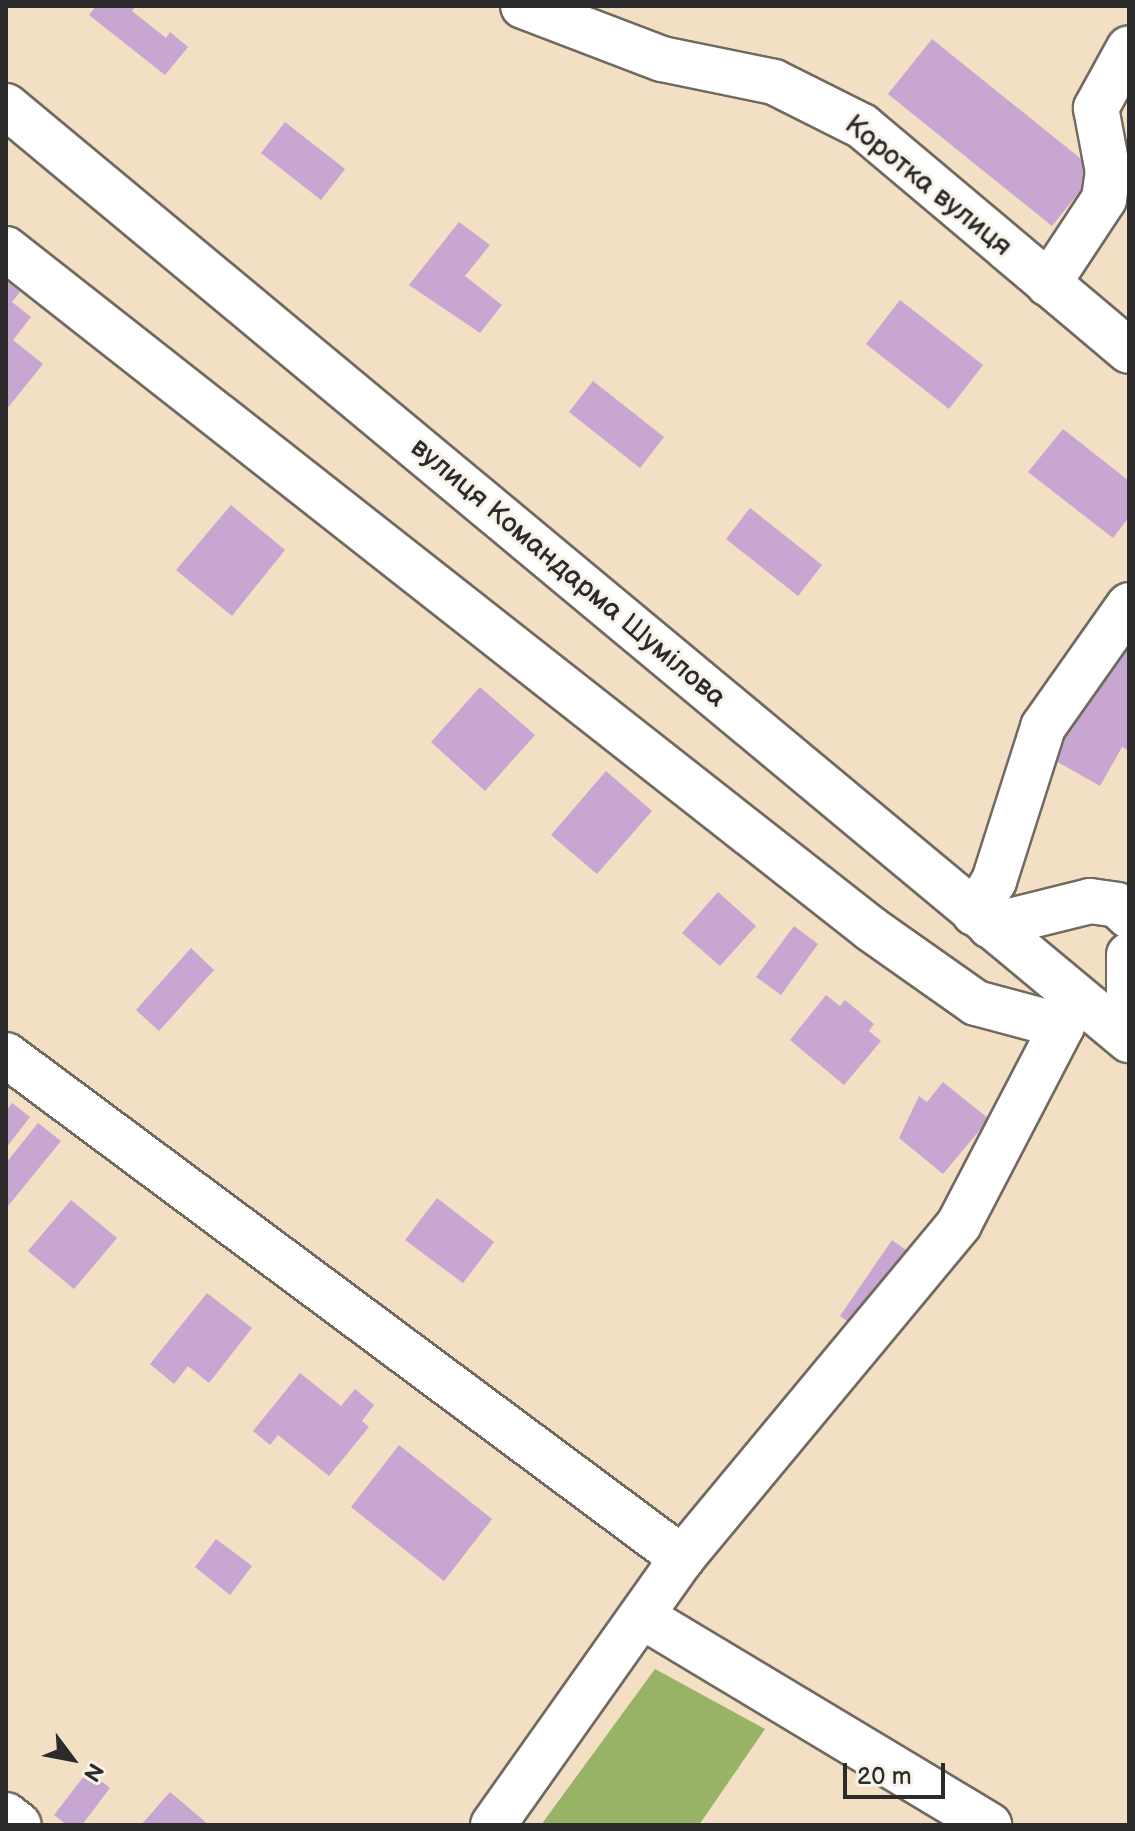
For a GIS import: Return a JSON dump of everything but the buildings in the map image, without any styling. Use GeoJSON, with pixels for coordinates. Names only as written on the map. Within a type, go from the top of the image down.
{"type":"FeatureCollection","features":[{"type":"Feature","properties":{"kind":"street","name":"Коротка вулиця"},"geometry":{"type":"LineString","coordinates":[[523,6],[662,59],[774,82],[862,126],[1129,351]]}},
{"type":"Feature","properties":{"kind":"street"},"geometry":{"type":"LineString","coordinates":[[1048,284],[1104,199],[1108,172],[1096,108],[1129,48]]}},
{"type":"Feature","properties":{"kind":"street","name":"вулиця Командарма Шумілова"},"geometry":{"type":"LineString","coordinates":[[6,106],[982,920],[1066,1009],[1129,1040]]}},
{"type":"Feature","properties":{"kind":"street"},"geometry":{"type":"LineString","coordinates":[[6,249],[871,929],[976,1003],[1066,1009],[959,1224],[682,1558],[493,1825]]}},
{"type":"Feature","properties":{"kind":"street"},"geometry":{"type":"LineString","coordinates":[[1129,605],[1043,727],[982,920],[1090,901],[1117,905],[1129,916]]}},
{"type":"Feature","properties":{"kind":"street"},"geometry":{"type":"LineString","coordinates":[[1129,955],[1129,1019]]}},
{"type":"Feature","properties":{"kind":"street"},"geometry":{"type":"LineString","coordinates":[[6,1055],[682,1558]]}},
{"type":"Feature","properties":{"kind":"street"},"geometry":{"type":"LineString","coordinates":[[643,1617],[989,1825]]}},
{"type":"Feature","properties":{"kind":"street"},"geometry":{"type":"LineString","coordinates":[[6,1815],[19,1825]]}},
{"type":"Feature","properties":{"kind":"green space"},"geometry":{"type":"Polygon","coordinates":[[[655,1669],[765,1729],[699,1825],[541,1825],[655,1669]]]}}]}
